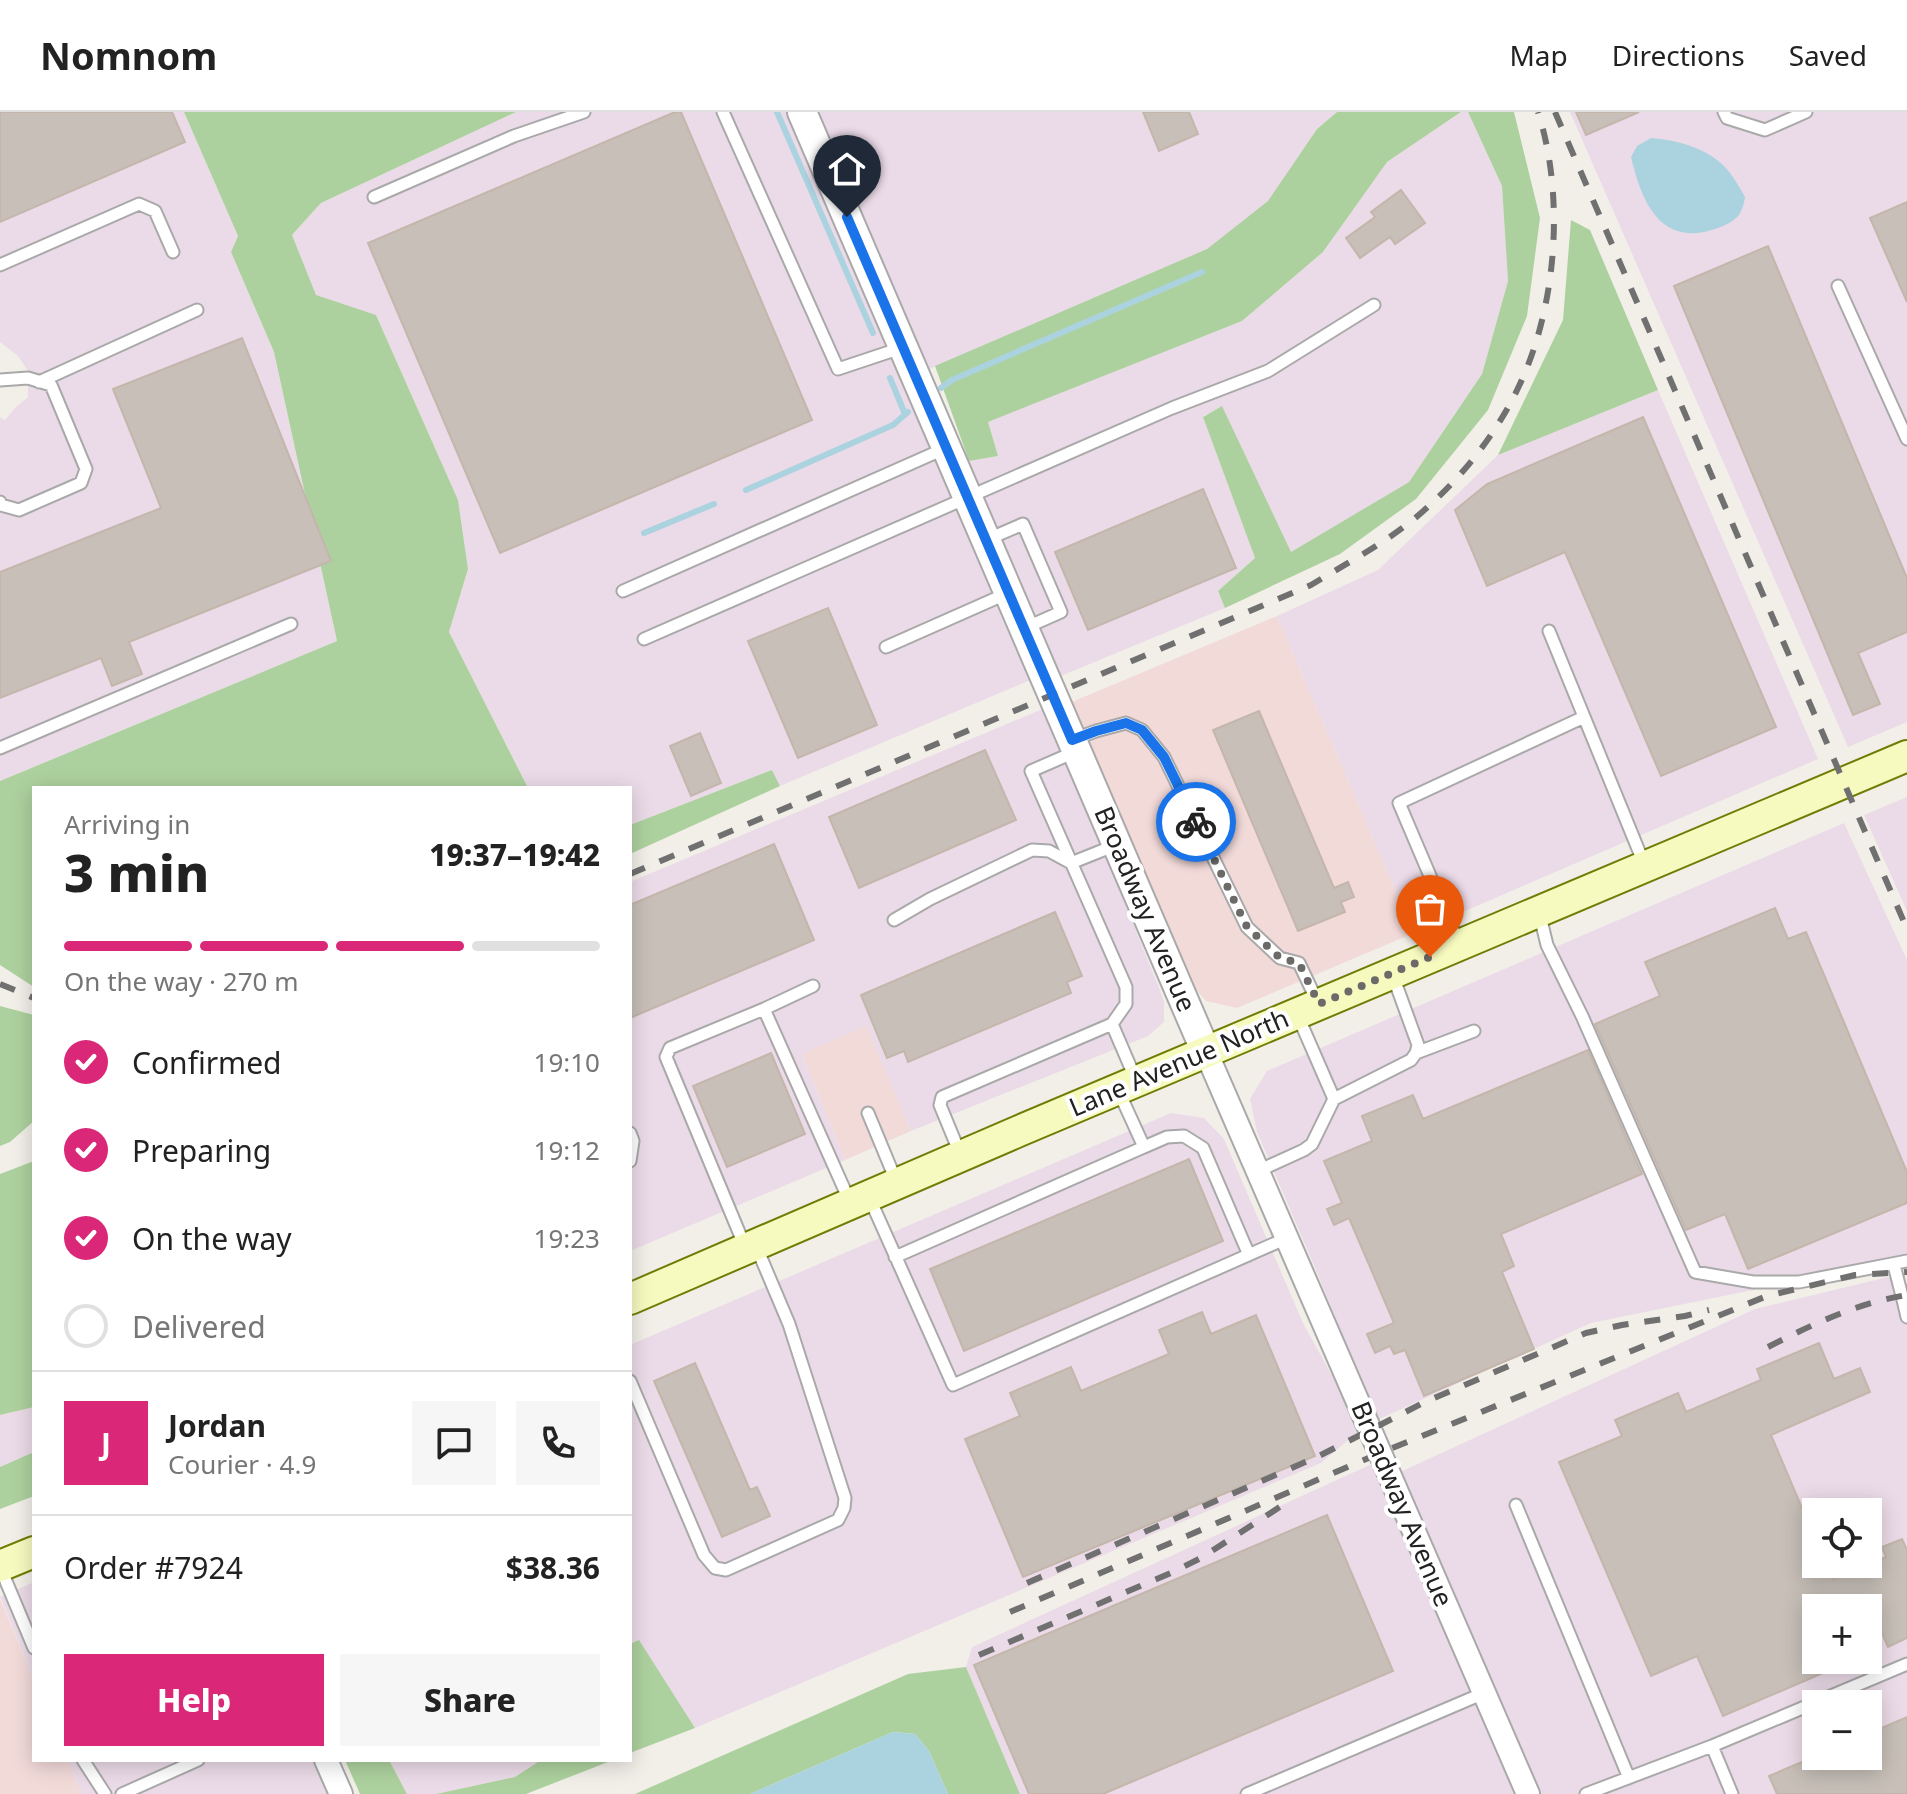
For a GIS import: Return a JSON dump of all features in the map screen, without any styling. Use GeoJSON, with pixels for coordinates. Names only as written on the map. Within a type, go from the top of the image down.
{"type":"FeatureCollection","features":[{"type":"Feature","properties":{"kind":"main road","name":"Lane Avenue North"},"geometry":{"type":"LineString","coordinates":[[632,1298],[1127,1085],[1907,756]]}},
{"type":"Feature","properties":{"kind":"main road"},"geometry":{"type":"LineString","coordinates":[[0,1566],[32,1553]]}},
{"type":"Feature","properties":{"kind":"street","name":"Broadway Avenue"},"geometry":{"type":"LineString","coordinates":[[802,112],[1528,1794]]}},
{"type":"Feature","properties":{"kind":"street"},"geometry":{"type":"LineString","coordinates":[[327,1762],[341,1794]]}},
{"type":"Feature","properties":{"kind":"lane"},"geometry":{"type":"LineString","coordinates":[[374,197],[514,136],[584,112]]}},
{"type":"Feature","properties":{"kind":"lane"},"geometry":{"type":"LineString","coordinates":[[723,112],[838,369],[903,347]]}},
{"type":"Feature","properties":{"kind":"lane"},"geometry":{"type":"LineString","coordinates":[[1724,112],[1727,118],[1765,130],[1806,112]]}},
{"type":"Feature","properties":{"kind":"lane"},"geometry":{"type":"LineString","coordinates":[[0,265],[139,204],[155,211],[173,252]]}},
{"type":"Feature","properties":{"kind":"lane"},"geometry":{"type":"LineString","coordinates":[[1838,286],[1907,439]]}},
{"type":"Feature","properties":{"kind":"lane"},"geometry":{"type":"LineString","coordinates":[[644,639],[1172,408],[1268,371],[1374,305]]}},
{"type":"Feature","properties":{"kind":"lane"},"geometry":{"type":"LineString","coordinates":[[39,382],[197,310]]}},
{"type":"Feature","properties":{"kind":"lane"},"geometry":{"type":"LineString","coordinates":[[0,380],[28,378],[51,385],[86,469],[81,483],[19,510],[0,502]]}},
{"type":"Feature","properties":{"kind":"lane"},"geometry":{"type":"LineString","coordinates":[[623,591],[946,448]]}},
{"type":"Feature","properties":{"kind":"lane"},"geometry":{"type":"LineString","coordinates":[[985,540],[1023,524],[1061,612],[1024,629]]}},
{"type":"Feature","properties":{"kind":"lane"},"geometry":{"type":"LineString","coordinates":[[886,647],[1008,592]]}},
{"type":"Feature","properties":{"kind":"lane"},"geometry":{"type":"LineString","coordinates":[[0,748],[291,624]]}},
{"type":"Feature","properties":{"kind":"lane"},"geometry":{"type":"LineString","coordinates":[[1549,631],[1646,867]]}},
{"type":"Feature","properties":{"kind":"lane"},"geometry":{"type":"LineString","coordinates":[[1460,945],[1399,803],[1584,717]]}},
{"type":"Feature","properties":{"kind":"lane"},"geometry":{"type":"LineString","coordinates":[[961,1157],[940,1105],[942,1097],[1112,1024],[1126,1004],[1126,987],[1031,771],[1096,731],[1126,723],[1142,730],[1164,757],[1247,927],[1280,958],[1299,963],[1308,1009],[1334,1099]]}},
{"type":"Feature","properties":{"kind":"lane"},"geometry":{"type":"LineString","coordinates":[[1071,863],[1117,844]]}},
{"type":"Feature","properties":{"kind":"lane"},"geometry":{"type":"LineString","coordinates":[[894,920],[930,899],[1032,850],[1049,851],[1071,863]]}},
{"type":"Feature","properties":{"kind":"lane"},"geometry":{"type":"LineString","coordinates":[[1538,912],[1547,945],[1582,1016],[1695,1272],[1753,1282],[1799,1282],[1907,1261]]}},
{"type":"Feature","properties":{"kind":"lane"},"geometry":{"type":"LineString","coordinates":[[1258,1171],[1312,1144],[1334,1099],[1411,1060],[1416,1053],[1418,1045],[1392,973]]}},
{"type":"Feature","properties":{"kind":"lane"},"geometry":{"type":"LineString","coordinates":[[632,1386],[704,1555],[715,1568],[726,1570],[838,1520],[845,1498],[789,1324],[666,1057],[670,1048],[813,986]]}},
{"type":"Feature","properties":{"kind":"lane"},"geometry":{"type":"LineString","coordinates":[[764,1009],[860,1200],[895,1257],[953,1385],[1287,1238]]}},
{"type":"Feature","properties":{"kind":"lane"},"geometry":{"type":"LineString","coordinates":[[1112,1024],[1144,1147]]}},
{"type":"Feature","properties":{"kind":"lane"},"geometry":{"type":"LineString","coordinates":[[1416,1053],[1474,1031]]}},
{"type":"Feature","properties":{"kind":"lane"},"geometry":{"type":"LineString","coordinates":[[868,1113],[898,1184]]}},
{"type":"Feature","properties":{"kind":"lane"},"geometry":{"type":"LineString","coordinates":[[895,1257],[1167,1137],[1184,1136],[1203,1148],[1249,1255]]}},
{"type":"Feature","properties":{"kind":"lane"},"geometry":{"type":"LineString","coordinates":[[1894,1265],[1907,1317]]}},
{"type":"Feature","properties":{"kind":"lane"},"geometry":{"type":"LineString","coordinates":[[1516,1505],[1629,1778]]}},
{"type":"Feature","properties":{"kind":"lane"},"geometry":{"type":"LineString","coordinates":[[0,1566],[32,1643]]}},
{"type":"Feature","properties":{"kind":"lane"},"geometry":{"type":"LineString","coordinates":[[1586,1794],[1712,1746],[1907,1664]]}},
{"type":"Feature","properties":{"kind":"lane"},"geometry":{"type":"LineString","coordinates":[[1247,1794],[1484,1693]]}},
{"type":"Feature","properties":{"kind":"lane"},"geometry":{"type":"LineString","coordinates":[[1712,1746],[1732,1794]]}},
{"type":"Feature","properties":{"kind":"lane"},"geometry":{"type":"LineString","coordinates":[[84,1762],[105,1794]]}},
{"type":"Feature","properties":{"kind":"lane"},"geometry":{"type":"LineString","coordinates":[[122,1794],[194,1762]]}},
{"type":"Feature","properties":{"kind":"shaded area"},"geometry":{"type":"Polygon","coordinates":[[[0,112],[184,112],[238,236],[231,252],[274,352],[337,641],[0,781],[0,417],[5,420],[28,397],[28,371],[18,356],[0,342],[0,112]]]}},
{"type":"Feature","properties":{"kind":"shaded area"},"geometry":{"type":"Polygon","coordinates":[[[516,112],[791,112],[1033,679],[780,786],[772,770],[632,824],[632,786],[527,786],[449,632],[468,569],[458,500],[376,315],[316,296],[292,235],[321,203],[516,112]]]}},
{"type":"Feature","properties":{"kind":"shaded area"},"geometry":{"type":"Polygon","coordinates":[[[811,112],[1337,112],[1317,129],[1269,201],[1207,249],[923,372],[811,112]]]}},
{"type":"Feature","properties":{"kind":"shaded area"},"geometry":{"type":"Polygon","coordinates":[[[1461,112],[1468,112],[1502,186],[1508,281],[1482,374],[1409,482],[1290,553],[1222,407],[1203,416],[1255,558],[1218,591],[1225,608],[1056,678],[983,512],[969,461],[998,456],[987,422],[1242,321],[1323,252],[1387,162],[1461,112]]]}},
{"type":"Feature","properties":{"kind":"shaded area"},"geometry":{"type":"Polygon","coordinates":[[[1570,112],[1907,112],[1907,722],[1848,747],[1570,112]]]}},
{"type":"Feature","properties":{"kind":"shaded area"},"geometry":{"type":"Polygon","coordinates":[[[1658,390],[1818,759],[1414,933],[1277,616],[1378,570],[1498,455],[1658,390]]]}},
{"type":"Feature","properties":{"kind":"shaded area"},"geometry":{"type":"Polygon","coordinates":[[[1277,616],[1414,933],[1237,1008],[1206,1001],[1191,984],[1067,704],[1277,616]]]}},
{"type":"Feature","properties":{"kind":"shaded area"},"geometry":{"type":"Polygon","coordinates":[[[1045,708],[1158,985],[1164,1002],[1164,1022],[1148,1036],[911,1131],[866,1026],[802,1054],[845,1160],[632,1250],[632,881],[1045,708]]]}},
{"type":"Feature","properties":{"kind":"shaded area"},"geometry":{"type":"Polygon","coordinates":[[[1907,797],[1907,911],[1864,815],[1907,797]]]}},
{"type":"Feature","properties":{"kind":"shaded area"},"geometry":{"type":"Polygon","coordinates":[[[1844,823],[1907,960],[1907,1266],[1851,1270],[1591,1323],[1377,1420],[1257,1132],[1250,1099],[1267,1071],[1844,823]]]}},
{"type":"Feature","properties":{"kind":"shaded area"},"geometry":{"type":"Polygon","coordinates":[[[866,1025],[911,1131],[845,1160],[802,1054],[866,1025]]]}},
{"type":"Feature","properties":{"kind":"shaded area"},"geometry":{"type":"Polygon","coordinates":[[[1171,1113],[1204,1118],[1224,1139],[1303,1323],[1360,1430],[1321,1463],[695,1728],[639,1641],[632,1643],[632,1344],[1171,1113]]]}},
{"type":"Feature","properties":{"kind":"shaded area"},"geometry":{"type":"Polygon","coordinates":[[[1888,1277],[1907,1283],[1907,1794],[1539,1794],[1398,1473],[1755,1309],[1888,1277]]]}},
{"type":"Feature","properties":{"kind":"shaded area"},"geometry":{"type":"Polygon","coordinates":[[[32,1407],[32,1453],[0,1467],[0,1415],[32,1407]]]}},
{"type":"Feature","properties":{"kind":"shaded area"},"geometry":{"type":"Polygon","coordinates":[[[1374,1463],[1511,1779],[1513,1794],[1020,1794],[966,1667],[972,1647],[1374,1463]]]}},
{"type":"Feature","properties":{"kind":"shaded area"},"geometry":{"type":"Polygon","coordinates":[[[32,1583],[32,1675],[0,1597],[32,1583]]]}},
{"type":"Feature","properties":{"kind":"shaded area"},"geometry":{"type":"Polygon","coordinates":[[[0,1599],[32,1675],[32,1762],[69,1762],[82,1794],[0,1794],[0,1599]]]}},
{"type":"Feature","properties":{"kind":"shaded area"},"geometry":{"type":"Polygon","coordinates":[[[69,1762],[317,1762],[331,1794],[82,1794],[69,1762]]]}},
{"type":"Feature","properties":{"kind":"shaded area"},"geometry":{"type":"Polygon","coordinates":[[[390,1762],[538,1762],[515,1777],[436,1794],[407,1794],[390,1762]]]}},
{"type":"Feature","properties":{"kind":"green space"},"geometry":{"type":"Polygon","coordinates":[[[184,112],[516,112],[321,203],[292,235],[316,295],[376,315],[458,500],[468,569],[449,632],[527,786],[32,786],[32,986],[0,965],[0,781],[337,641],[274,352],[231,252],[238,236],[184,112]]]}},
{"type":"Feature","properties":{"kind":"green space"},"geometry":{"type":"Polygon","coordinates":[[[1337,112],[1461,112],[1387,162],[1323,252],[1242,321],[988,422],[998,456],[969,461],[935,366],[1207,249],[1268,201],[1317,129],[1337,112]]]}},
{"type":"Feature","properties":{"kind":"green space"},"geometry":{"type":"Polygon","coordinates":[[[1468,112],[1514,112],[1540,218],[1527,316],[1488,410],[1416,499],[1340,554],[1225,608],[1218,591],[1255,558],[1203,417],[1222,406],[1291,552],[1409,482],[1482,374],[1508,281],[1502,186],[1468,112]]]}},
{"type":"Feature","properties":{"kind":"green space"},"geometry":{"type":"Polygon","coordinates":[[[1571,220],[1590,230],[1658,390],[1498,455],[1563,320],[1571,220]]]}},
{"type":"Feature","properties":{"kind":"green space"},"geometry":{"type":"Polygon","coordinates":[[[772,770],[780,786],[632,853],[632,824],[772,770]]]}},
{"type":"Feature","properties":{"kind":"green space"},"geometry":{"type":"Polygon","coordinates":[[[0,1006],[32,1014],[32,1123],[10,1142],[0,1146],[0,1006]]]}},
{"type":"Feature","properties":{"kind":"green space"},"geometry":{"type":"Polygon","coordinates":[[[32,1162],[32,1407],[0,1415],[0,1174],[32,1162]]]}},
{"type":"Feature","properties":{"kind":"green space"},"geometry":{"type":"Polygon","coordinates":[[[32,1453],[32,1497],[0,1509],[0,1467],[32,1453]]]}},
{"type":"Feature","properties":{"kind":"green space"},"geometry":{"type":"Polygon","coordinates":[[[639,1640],[695,1728],[632,1752],[632,1643],[639,1640]]]}},
{"type":"Feature","properties":{"kind":"green space"},"geometry":{"type":"Polygon","coordinates":[[[966,1667],[1020,1794],[948,1794],[929,1751],[915,1734],[893,1732],[750,1794],[635,1794],[908,1674],[966,1667]]]}},
{"type":"Feature","properties":{"kind":"green space"},"geometry":{"type":"Polygon","coordinates":[[[346,1762],[390,1762],[407,1794],[360,1794],[346,1762]]]}},
{"type":"Feature","properties":{"kind":"green space"},"geometry":{"type":"Polygon","coordinates":[[[538,1762],[608,1762],[526,1794],[436,1794],[515,1777],[538,1762]]]}},
{"type":"Feature","properties":{"kind":"water"},"geometry":{"type":"Polygon","coordinates":[[[1651,138],[1689,146],[1707,153],[1723,165],[1745,197],[1737,217],[1718,228],[1699,233],[1682,232],[1658,218],[1641,191],[1631,157],[1637,146],[1651,138]]]}},
{"type":"Feature","properties":{"kind":"water"},"geometry":{"type":"Polygon","coordinates":[[[893,1732],[915,1734],[929,1751],[948,1794],[750,1794],[893,1732]]]}},
{"type":"Feature","properties":{"kind":"building"},"geometry":{"type":"Polygon","coordinates":[[[0,112],[172,112],[185,142],[0,222],[0,112]]]}},
{"type":"Feature","properties":{"kind":"building"},"geometry":{"type":"Polygon","coordinates":[[[681,112],[812,420],[500,553],[368,243],[681,112]]]}},
{"type":"Feature","properties":{"kind":"building"},"geometry":{"type":"Polygon","coordinates":[[[1143,112],[1189,112],[1198,134],[1159,151],[1143,112]]]}},
{"type":"Feature","properties":{"kind":"building"},"geometry":{"type":"Polygon","coordinates":[[[1576,112],[1639,112],[1586,135],[1576,112]]]}},
{"type":"Feature","properties":{"kind":"building"},"geometry":{"type":"Polygon","coordinates":[[[1401,190],[1425,223],[1395,244],[1390,237],[1360,258],[1346,238],[1375,217],[1371,212],[1401,190]]]}},
{"type":"Feature","properties":{"kind":"building"},"geometry":{"type":"Polygon","coordinates":[[[1907,202],[1907,302],[1870,218],[1907,202]]]}},
{"type":"Feature","properties":{"kind":"building"},"geometry":{"type":"Polygon","coordinates":[[[1768,246],[1907,578],[1907,632],[1858,653],[1880,704],[1853,715],[1674,286],[1768,246]]]}},
{"type":"Feature","properties":{"kind":"building"},"geometry":{"type":"Polygon","coordinates":[[[242,338],[331,561],[129,642],[142,674],[112,686],[101,658],[0,698],[0,572],[161,508],[113,389],[242,338]]]}},
{"type":"Feature","properties":{"kind":"building"},"geometry":{"type":"Polygon","coordinates":[[[1643,417],[1776,727],[1661,776],[1565,552],[1487,586],[1455,510],[1487,484],[1643,417]]]}},
{"type":"Feature","properties":{"kind":"building"},"geometry":{"type":"Polygon","coordinates":[[[1203,489],[1236,568],[1088,630],[1055,552],[1203,489]]]}},
{"type":"Feature","properties":{"kind":"building"},"geometry":{"type":"Polygon","coordinates":[[[828,608],[877,725],[798,758],[748,641],[828,608]]]}},
{"type":"Feature","properties":{"kind":"building"},"geometry":{"type":"Polygon","coordinates":[[[1259,711],[1334,888],[1348,882],[1354,897],[1341,902],[1345,912],[1298,931],[1213,730],[1259,711]]]}},
{"type":"Feature","properties":{"kind":"building"},"geometry":{"type":"Polygon","coordinates":[[[700,733],[721,783],[691,796],[670,746],[700,733]]]}},
{"type":"Feature","properties":{"kind":"building"},"geometry":{"type":"Polygon","coordinates":[[[985,750],[1016,820],[859,888],[829,817],[985,750]]]}},
{"type":"Feature","properties":{"kind":"building"},"geometry":{"type":"Polygon","coordinates":[[[774,844],[814,940],[632,1017],[632,904],[774,844]]]}},
{"type":"Feature","properties":{"kind":"building"},"geometry":{"type":"Polygon","coordinates":[[[1775,908],[1788,939],[1806,932],[1907,1172],[1907,1203],[1748,1269],[1725,1214],[1686,1230],[1595,1024],[1660,996],[1645,962],[1775,908]]]}},
{"type":"Feature","properties":{"kind":"building"},"geometry":{"type":"Polygon","coordinates":[[[1055,912],[1082,976],[1067,982],[1071,993],[908,1062],[904,1051],[887,1058],[861,995],[1055,912]]]}},
{"type":"Feature","properties":{"kind":"building"},"geometry":{"type":"Polygon","coordinates":[[[1588,1050],[1642,1174],[1501,1234],[1514,1266],[1502,1272],[1534,1349],[1424,1396],[1405,1350],[1394,1354],[1390,1346],[1375,1353],[1367,1334],[1394,1323],[1349,1218],[1334,1225],[1327,1209],[1342,1203],[1324,1161],[1372,1141],[1362,1116],[1413,1095],[1423,1119],[1588,1050]]]}},
{"type":"Feature","properties":{"kind":"building"},"geometry":{"type":"Polygon","coordinates":[[[771,1053],[805,1134],[727,1167],[693,1086],[771,1053]]]}},
{"type":"Feature","properties":{"kind":"building"},"geometry":{"type":"Polygon","coordinates":[[[1189,1159],[1223,1241],[964,1351],[930,1269],[1189,1159]]]}},
{"type":"Feature","properties":{"kind":"building"},"geometry":{"type":"Polygon","coordinates":[[[1202,1312],[1211,1334],[1256,1315],[1315,1456],[1023,1577],[965,1439],[1020,1416],[1010,1393],[1071,1367],[1081,1391],[1169,1354],[1159,1330],[1202,1312]]]}},
{"type":"Feature","properties":{"kind":"building"},"geometry":{"type":"Polygon","coordinates":[[[1819,1343],[1834,1379],[1860,1368],[1870,1392],[1771,1435],[1802,1508],[1802,1578],[1882,1578],[1882,1559],[1886,1557],[1882,1547],[1902,1539],[1907,1550],[1907,1638],[1888,1647],[1882,1633],[1882,1594],[1802,1594],[1802,1674],[1820,1674],[1723,1716],[1697,1656],[1651,1676],[1559,1462],[1622,1436],[1615,1420],[1678,1393],[1686,1412],[1761,1380],[1757,1369],[1819,1343]]]}},
{"type":"Feature","properties":{"kind":"building"},"geometry":{"type":"Polygon","coordinates":[[[695,1363],[750,1490],[757,1487],[770,1516],[722,1537],[654,1381],[695,1363]]]}},
{"type":"Feature","properties":{"kind":"building"},"geometry":{"type":"Polygon","coordinates":[[[1327,1515],[1393,1671],[1103,1794],[1029,1794],[974,1665],[1327,1515]]]}},
{"type":"Feature","properties":{"kind":"building"},"geometry":{"type":"Polygon","coordinates":[[[1907,1717],[1907,1794],[1777,1794],[1769,1776],[1802,1762],[1802,1770],[1882,1770],[1882,1728],[1907,1717]]]}},
{"type":"Feature","properties":{"kind":"waterway"},"geometry":{"type":"LineString","coordinates":[[777,112],[873,333]]}},
{"type":"Feature","properties":{"kind":"waterway"},"geometry":{"type":"LineString","coordinates":[[941,388],[952,380],[1202,272]]}},
{"type":"Feature","properties":{"kind":"waterway"},"geometry":{"type":"LineString","coordinates":[[890,378],[905,414]]}},
{"type":"Feature","properties":{"kind":"waterway"},"geometry":{"type":"LineString","coordinates":[[746,490],[893,425],[908,412]]}},
{"type":"Feature","properties":{"kind":"waterway"},"geometry":{"type":"LineString","coordinates":[[644,533],[714,504]]}},
{"type":"Feature","properties":{"kind":"railway"},"geometry":{"type":"LineString","coordinates":[[632,873],[1311,585],[1404,527],[1445,491],[1470,463],[1502,418],[1532,355],[1549,286],[1554,215],[1552,179],[1538,112]]}},
{"type":"Feature","properties":{"kind":"railway"},"geometry":{"type":"LineString","coordinates":[[1555,112],[1907,929]]}},
{"type":"Feature","properties":{"kind":"railway"},"geometry":{"type":"LineString","coordinates":[[0,984],[32,997]]}},
{"type":"Feature","properties":{"kind":"railway"},"geometry":{"type":"LineString","coordinates":[[1010,1612],[1380,1453],[1767,1296],[1855,1275],[1907,1272]]}},
{"type":"Feature","properties":{"kind":"railway"},"geometry":{"type":"LineString","coordinates":[[1768,1347],[1853,1309],[1907,1295]]}},
{"type":"Feature","properties":{"kind":"railway"},"geometry":{"type":"LineString","coordinates":[[1027,1583],[1317,1457],[1425,1402],[1586,1333],[1709,1310]]}},
{"type":"Feature","properties":{"kind":"railway"},"geometry":{"type":"LineString","coordinates":[[979,1655],[1173,1572],[1201,1558],[1286,1503]]}},
{"type":"Feature","properties":{"kind":"way so far"},"geometry":{"type":"LineString","coordinates":[[1196,822],[1247,927],[1280,958],[1299,963],[1319,1004],[1430,957]]}},
{"type":"Feature","properties":{"kind":"route"},"geometry":{"type":"LineString","coordinates":[[847,217],[1072,740],[1126,723],[1142,730],[1164,757],[1196,822]]}}]}
